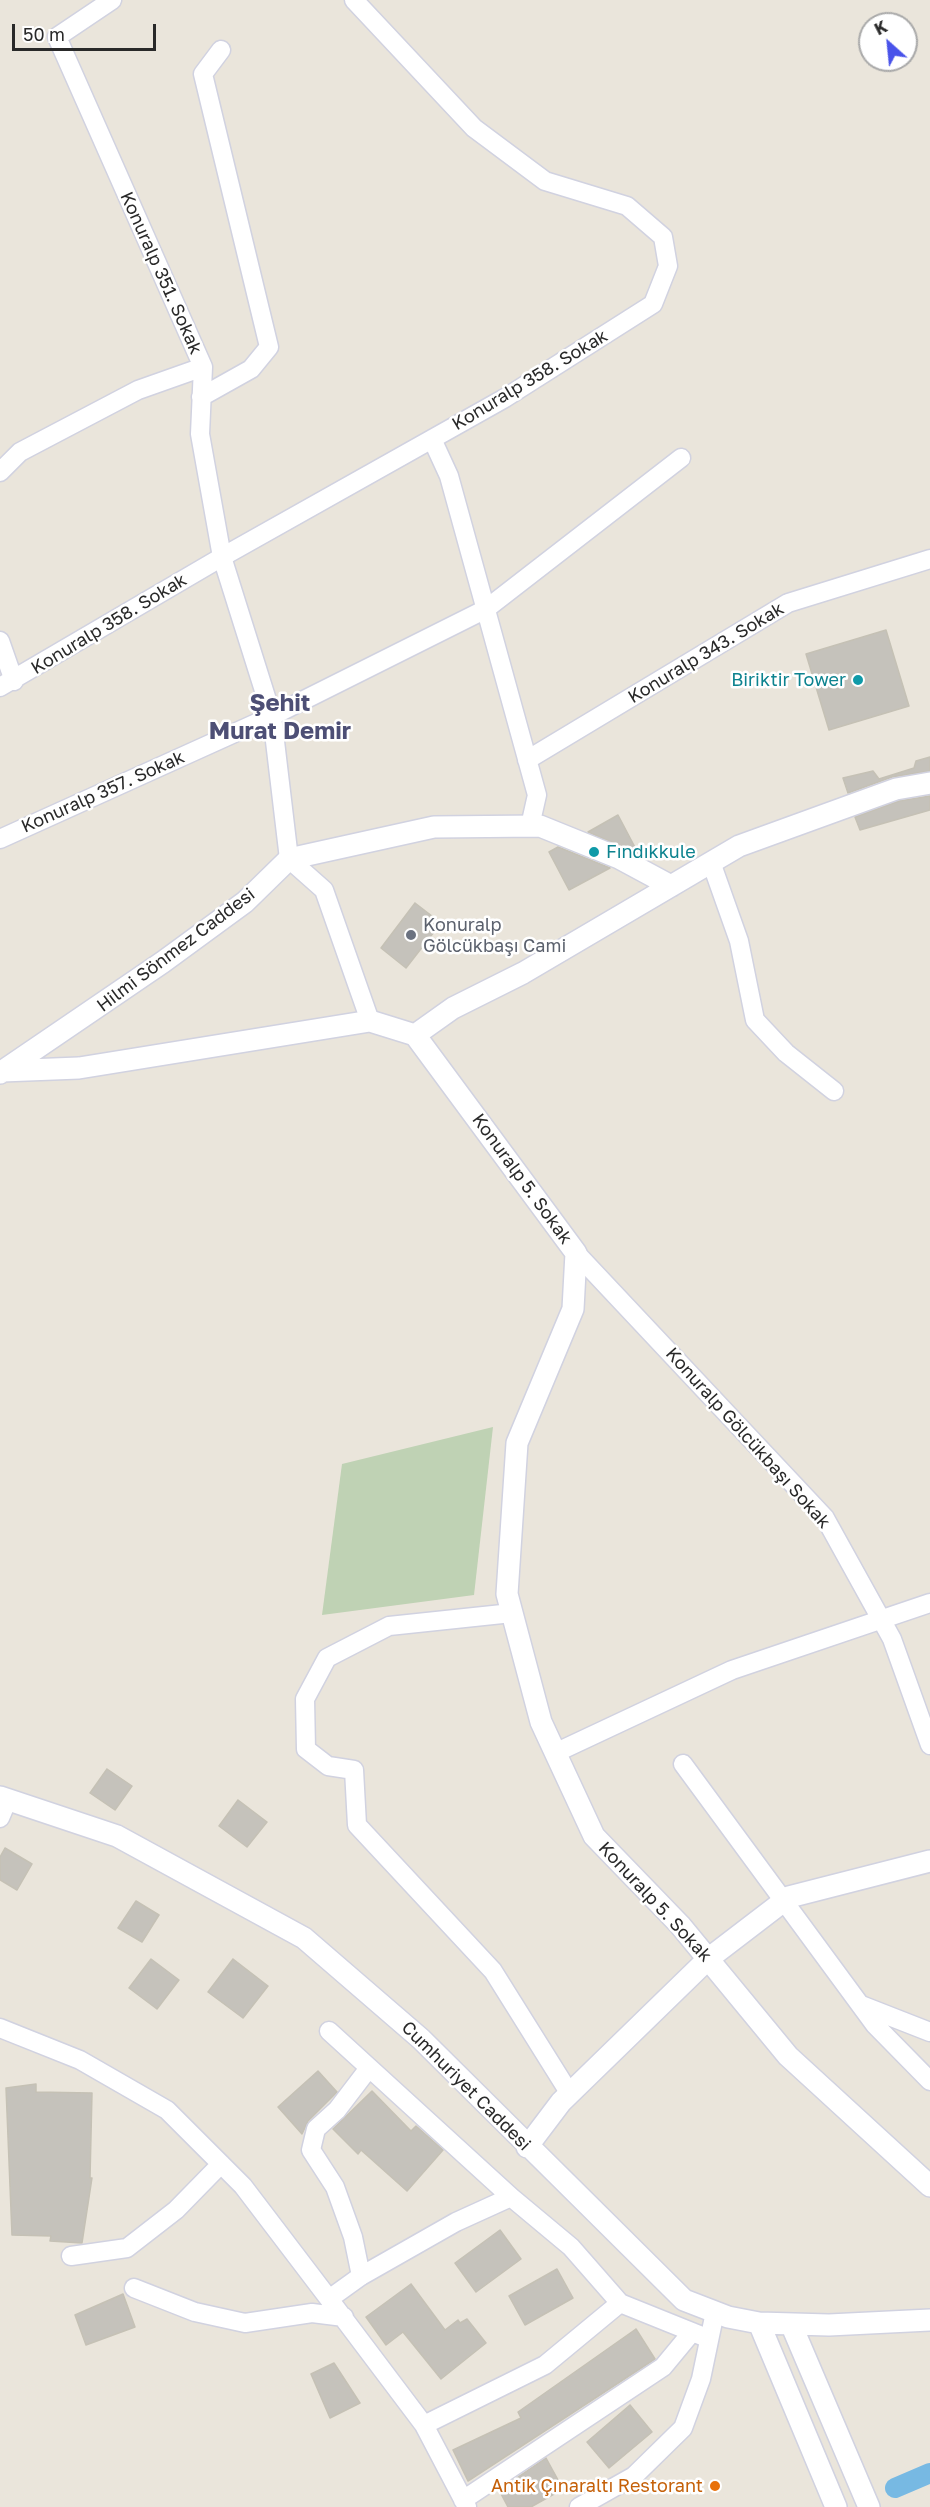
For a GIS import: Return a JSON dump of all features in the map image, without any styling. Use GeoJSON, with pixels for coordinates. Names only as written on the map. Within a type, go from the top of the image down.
{"type":"FeatureCollection","features":[{"type":"Feature","properties":{"kind":"street","name":"Konuralp 351. Sokak"},"geometry":{"type":"LineString","coordinates":[[112,0],[57,37],[203,367],[200,434],[222,557],[272,716],[289,859]]}},
{"type":"Feature","properties":{"kind":"street","name":"Konuralp 358. Sokak"},"geometry":{"type":"LineString","coordinates":[[7,684],[222,557],[505,398],[654,304],[668,266],[663,237],[627,206],[545,181],[474,128],[354,0]]}},
{"type":"Feature","properties":{"kind":"street"},"geometry":{"type":"LineString","coordinates":[[201,397],[251,369],[269,347],[203,74],[221,50]]}},
{"type":"Feature","properties":{"kind":"street"},"geometry":{"type":"LineString","coordinates":[[0,472],[20,452],[138,390],[203,367]]}},
{"type":"Feature","properties":{"kind":"street"},"geometry":{"type":"LineString","coordinates":[[432,439],[449,476],[537,795],[530,826]]}},
{"type":"Feature","properties":{"kind":"street","name":"Konuralp 357. Sokak"},"geometry":{"type":"LineString","coordinates":[[0,839],[272,716],[486,609],[681,458]]}},
{"type":"Feature","properties":{"kind":"street","name":"Konuralp 343. Sokak"},"geometry":{"type":"LineString","coordinates":[[527,760],[788,603],[930,559]]}},
{"type":"Feature","properties":{"kind":"street"},"geometry":{"type":"LineString","coordinates":[[0,641],[7,684]]}},
{"type":"Feature","properties":{"kind":"street"},"geometry":{"type":"LineString","coordinates":[[415,1035],[453,1008],[523,973],[739,846],[896,789],[930,783]]}},
{"type":"Feature","properties":{"kind":"street"},"geometry":{"type":"LineString","coordinates":[[289,859],[434,827],[540,826],[618,858],[671,886]]}},
{"type":"Feature","properties":{"kind":"street"},"geometry":{"type":"LineString","coordinates":[[289,859],[324,890],[370,1021]]}},
{"type":"Feature","properties":{"kind":"street","name":"Hilmi Sönmez Caddesi"},"geometry":{"type":"LineString","coordinates":[[1,1072],[245,902],[289,859]]}},
{"type":"Feature","properties":{"kind":"street"},"geometry":{"type":"LineString","coordinates":[[711,862],[739,940],[755,1020],[786,1053],[834,1091]]}},
{"type":"Feature","properties":{"kind":"street","name":"Hilmi Sönmez Caddesi"},"geometry":{"type":"LineString","coordinates":[[1,1072],[80,1068],[370,1021],[415,1035]]}},
{"type":"Feature","properties":{"kind":"street","name":"Konuralp 5. Sokak"},"geometry":{"type":"LineString","coordinates":[[415,1035],[576,1253],[573,1310],[517,1443],[507,1594],[541,1722],[594,1836],[680,1925],[789,2056],[930,2186]]}},
{"type":"Feature","properties":{"kind":"street","name":"Konuralp Gölcükbaşı Sokak"},"geometry":{"type":"LineString","coordinates":[[576,1253],[825,1518],[892,1639],[930,1745]]}},
{"type":"Feature","properties":{"kind":"street"},"geometry":{"type":"LineString","coordinates":[[555,1753],[732,1670],[930,1603]]}},
{"type":"Feature","properties":{"kind":"street"},"geometry":{"type":"LineString","coordinates":[[512,1613],[389,1626],[327,1658],[305,1699],[306,1749],[328,1766],[354,1770],[357,1825],[494,1971],[570,2094]]}},
{"type":"Feature","properties":{"kind":"street"},"geometry":{"type":"LineString","coordinates":[[683,1764],[782,1902],[875,2025],[930,2081]]}},
{"type":"Feature","properties":{"kind":"street","name":"Cumhuriyet Caddesi"},"geometry":{"type":"LineString","coordinates":[[3,1805],[117,1836],[304,1938],[421,2038],[684,2300],[715,2312],[759,2322],[791,2324],[930,2320]]}},
{"type":"Feature","properties":{"kind":"street"},"geometry":{"type":"LineString","coordinates":[[527,2146],[570,2094],[708,1959],[789,1897],[930,1861]]}},
{"type":"Feature","properties":{"kind":"street"},"geometry":{"type":"LineString","coordinates":[[860,2004],[930,2032]]}},
{"type":"Feature","properties":{"kind":"street"},"geometry":{"type":"LineString","coordinates":[[0,2028],[80,2060],[167,2110],[243,2186],[424,2425],[465,2503],[663,2367],[701,2336],[715,2312]]}},
{"type":"Feature","properties":{"kind":"street"},"geometry":{"type":"LineString","coordinates":[[329,2031],[511,2197],[571,2247],[620,2303],[701,2336]]}},
{"type":"Feature","properties":{"kind":"street"},"geometry":{"type":"LineString","coordinates":[[361,2276],[353,2237],[335,2187],[311,2150],[316,2129],[337,2110],[369,2068]]}},
{"type":"Feature","properties":{"kind":"street"},"geometry":{"type":"LineString","coordinates":[[71,2256],[127,2247],[176,2210],[221,2164]]}},
{"type":"Feature","properties":{"kind":"street"},"geometry":{"type":"LineString","coordinates":[[329,2299],[361,2276],[456,2222],[511,2197]]}},
{"type":"Feature","properties":{"kind":"street"},"geometry":{"type":"LineString","coordinates":[[134,2288],[195,2312],[245,2324],[312,2313],[344,2317]]}},
{"type":"Feature","properties":{"kind":"street"},"geometry":{"type":"LineString","coordinates":[[424,2425],[545,2365],[620,2303]]}},
{"type":"Feature","properties":{"kind":"street"},"geometry":{"type":"LineString","coordinates":[[759,2322],[836,2507]]}},
{"type":"Feature","properties":{"kind":"street"},"geometry":{"type":"LineString","coordinates":[[791,2324],[869,2507]]}},
{"type":"Feature","properties":{"kind":"street"},"geometry":{"type":"LineString","coordinates":[[579,2507],[634,2476],[683,2428],[701,2379],[701,2336]]}},
{"type":"Feature","properties":{"kind":"green space"},"geometry":{"type":"Polygon","coordinates":[[[493,1427],[474,1595],[322,1615],[342,1464],[493,1427]]]}},
{"type":"Feature","properties":{"kind":"building","name":"Biriktir Tower"},"geometry":{"type":"Polygon","coordinates":[[[886,630],[909,706],[829,730],[806,654],[886,630]]]}},
{"type":"Feature","properties":{"kind":"building"},"geometry":{"type":"Polygon","coordinates":[[[930,757],[930,771],[892,777],[848,793],[843,778],[873,771],[879,779],[914,768],[916,761],[930,757]]]}},
{"type":"Feature","properties":{"kind":"building"},"geometry":{"type":"Polygon","coordinates":[[[930,796],[930,810],[860,830],[855,817],[899,801],[930,796]]]}},
{"type":"Feature","properties":{"kind":"building"},"geometry":{"type":"Polygon","coordinates":[[[618,815],[638,853],[588,832],[618,815]]]}},
{"type":"Feature","properties":{"kind":"building"},"geometry":{"type":"Polygon","coordinates":[[[558,847],[610,868],[569,890],[549,852],[558,847]]]}},
{"type":"Feature","properties":{"kind":"building","name":"Konuralp Gölcükbaşı Cami"},"geometry":{"type":"Polygon","coordinates":[[[415,903],[441,923],[406,968],[381,948],[415,903]]]}},
{"type":"Feature","properties":{"kind":"building"},"geometry":{"type":"Polygon","coordinates":[[[107,1769],[132,1786],[115,1810],[90,1793],[107,1769]]]}},
{"type":"Feature","properties":{"kind":"building"},"geometry":{"type":"Polygon","coordinates":[[[238,1800],[267,1822],[247,1847],[219,1826],[238,1800]]]}},
{"type":"Feature","properties":{"kind":"building"},"geometry":{"type":"Polygon","coordinates":[[[5,1848],[32,1864],[17,1890],[0,1880],[0,1857],[5,1848]]]}},
{"type":"Feature","properties":{"kind":"building"},"geometry":{"type":"Polygon","coordinates":[[[136,1901],[159,1915],[142,1942],[118,1928],[136,1901]]]}},
{"type":"Feature","properties":{"kind":"building"},"geometry":{"type":"Polygon","coordinates":[[[151,1959],[179,1980],[157,2009],[129,1988],[151,1959]]]}},
{"type":"Feature","properties":{"kind":"building"},"geometry":{"type":"Polygon","coordinates":[[[233,1959],[268,1986],[243,2018],[208,1992],[233,1959]]]}},
{"type":"Feature","properties":{"kind":"building"},"geometry":{"type":"Polygon","coordinates":[[[318,2071],[337,2092],[308,2121],[302,2134],[278,2107],[318,2071]]]}},
{"type":"Feature","properties":{"kind":"building"},"geometry":{"type":"Polygon","coordinates":[[[36,2084],[36,2092],[92,2093],[90,2178],[92,2178],[82,2243],[50,2241],[51,2236],[12,2235],[6,2088],[36,2084]]]}},
{"type":"Feature","properties":{"kind":"building"},"geometry":{"type":"Polygon","coordinates":[[[372,2091],[411,2131],[416,2126],[443,2150],[407,2191],[361,2150],[358,2154],[333,2129],[372,2091]]]}},
{"type":"Feature","properties":{"kind":"building"},"geometry":{"type":"Polygon","coordinates":[[[500,2230],[521,2259],[476,2292],[455,2263],[500,2230]]]}},
{"type":"Feature","properties":{"kind":"building"},"geometry":{"type":"Polygon","coordinates":[[[557,2269],[573,2298],[525,2325],[509,2296],[557,2269]]]}},
{"type":"Feature","properties":{"kind":"building"},"geometry":{"type":"Polygon","coordinates":[[[411,2284],[445,2330],[458,2320],[460,2323],[467,2319],[486,2343],[441,2379],[403,2332],[386,2345],[366,2317],[411,2284]]]}},
{"type":"Feature","properties":{"kind":"building"},"geometry":{"type":"Polygon","coordinates":[[[123,2294],[135,2327],[86,2345],[75,2315],[123,2294]]]}},
{"type":"Feature","properties":{"kind":"building"},"geometry":{"type":"Polygon","coordinates":[[[636,2329],[655,2359],[468,2481],[453,2450],[521,2418],[518,2412],[636,2329]]]}},
{"type":"Feature","properties":{"kind":"building"},"geometry":{"type":"Polygon","coordinates":[[[334,2363],[360,2403],[330,2418],[311,2374],[334,2363]]]}},
{"type":"Feature","properties":{"kind":"building"},"geometry":{"type":"Polygon","coordinates":[[[630,2405],[652,2432],[609,2468],[587,2442],[630,2405]]]}},
{"type":"Feature","properties":{"kind":"building"},"geometry":{"type":"Polygon","coordinates":[[[546,2458],[563,2489],[531,2507],[508,2507],[499,2490],[546,2458]]]}},
{"type":"Feature","properties":{"kind":"waterway"},"geometry":{"type":"LineString","coordinates":[[895,2488],[930,2473]]}},
{"type":"Feature","properties":{"kind":"place","name":"Biriktir Tower"},"geometry":{"type":"Point","coordinates":[858,680]}},
{"type":"Feature","properties":{"kind":"place","name":"Fındıkkule"},"geometry":{"type":"Point","coordinates":[594,852]}},
{"type":"Feature","properties":{"kind":"place","name":"Konuralp Gölcükbaşı Cami"},"geometry":{"type":"Point","coordinates":[411,935]}},
{"type":"Feature","properties":{"kind":"place","name":"Antik Çınaraltı Restorant"},"geometry":{"type":"Point","coordinates":[715,2486]}},
{"type":"Feature","properties":{"kind":"district","name":"Şehit Murat Demir"},"geometry":{"type":"Point","coordinates":[280,717]}}]}
